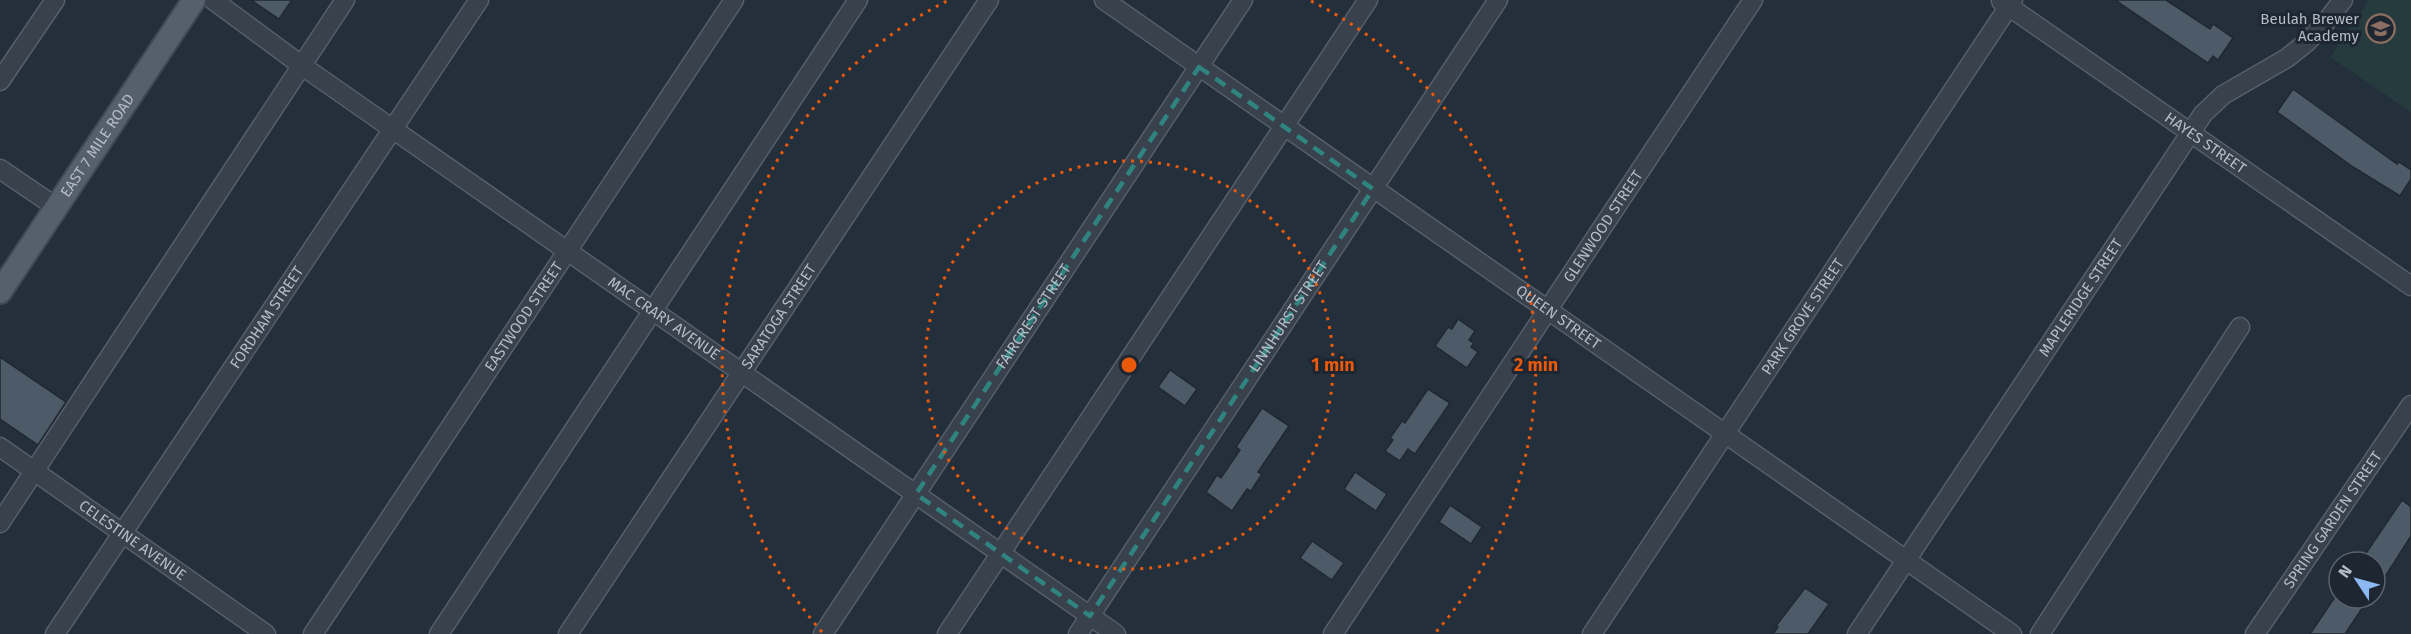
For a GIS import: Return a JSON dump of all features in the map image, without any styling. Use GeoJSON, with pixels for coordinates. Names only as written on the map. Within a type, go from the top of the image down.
{"type":"FeatureCollection","features":[{"type":"Feature","properties":{"kind":"main road","name":"EAST 7 MILE ROAD"},"geometry":{"type":"LineString","coordinates":[[1,289],[194,0]]}},
{"type":"Feature","properties":{"kind":"street"},"geometry":{"type":"LineString","coordinates":[[0,81],[55,0]]}},
{"type":"Feature","properties":{"kind":"street","name":"MAC CRARY AVENUE"},"geometry":{"type":"LineString","coordinates":[[213,0],[393,129],[1116,634]]}},
{"type":"Feature","properties":{"kind":"street"},"geometry":{"type":"LineString","coordinates":[[0,523],[345,0]]}},
{"type":"Feature","properties":{"kind":"street","name":"FORDHAM STREET"},"geometry":{"type":"LineString","coordinates":[[55,634],[479,0]]}},
{"type":"Feature","properties":{"kind":"street","name":"EASTWOOD STREET"},"geometry":{"type":"LineString","coordinates":[[313,634],[734,0]]}},
{"type":"Feature","properties":{"kind":"street"},"geometry":{"type":"LineString","coordinates":[[439,634],[858,0]]}},
{"type":"Feature","properties":{"kind":"street","name":"SARATOGA STREET"},"geometry":{"type":"LineString","coordinates":[[568,634],[989,0]]}},
{"type":"Feature","properties":{"kind":"street","name":"QUEEN STREET"},"geometry":{"type":"LineString","coordinates":[[1104,0],[2012,634]]}},
{"type":"Feature","properties":{"kind":"street","name":"FAIRCREST STREET"},"geometry":{"type":"LineString","coordinates":[[823,634],[1243,0]]}},
{"type":"Feature","properties":{"kind":"street"},"geometry":{"type":"LineString","coordinates":[[947,634],[1368,0]]}},
{"type":"Feature","properties":{"kind":"street","name":"LINNHURST STREET"},"geometry":{"type":"LineString","coordinates":[[1078,634],[1498,0]]}},
{"type":"Feature","properties":{"kind":"street","name":"GLENWOOD STREET"},"geometry":{"type":"LineString","coordinates":[[1333,634],[1753,0]]}},
{"type":"Feature","properties":{"kind":"street","name":"MAPLERIDGE STREET"},"geometry":{"type":"LineString","coordinates":[[1857,634],[2189,132],[2203,114],[2223,95],[2287,58],[2307,42],[2343,0]]}},
{"type":"Feature","properties":{"kind":"street","name":"HAYES STREET"},"geometry":{"type":"LineString","coordinates":[[2007,2],[2411,286]]}},
{"type":"Feature","properties":{"kind":"street","name":"PARK GROVE STREET"},"geometry":{"type":"LineString","coordinates":[[1592,634],[2007,2]]}},
{"type":"Feature","properties":{"kind":"street"},"geometry":{"type":"LineString","coordinates":[[0,169],[56,207]]}},
{"type":"Feature","properties":{"kind":"street"},"geometry":{"type":"LineString","coordinates":[[2040,634],[2240,327]]}},
{"type":"Feature","properties":{"kind":"street","name":"SPRING GARDEN STREET"},"geometry":{"type":"LineString","coordinates":[[2255,634],[2408,415]]}},
{"type":"Feature","properties":{"kind":"street","name":"CELESTINE AVENUE"},"geometry":{"type":"LineString","coordinates":[[0,447],[266,634]]}},
{"type":"Feature","properties":{"kind":"highlighted area"},"geometry":{"type":"Polygon","coordinates":[[[1199,67],[1373,189],[1090,616],[916,494],[1199,67]]]}},
{"type":"Feature","properties":{"kind":"green space","name":"Beulah Brewer Academy"},"geometry":{"type":"Polygon","coordinates":[[[2369,0],[2411,0],[2411,112],[2330,57],[2369,0]]]}},
{"type":"Feature","properties":{"kind":"building"},"geometry":{"type":"Polygon","coordinates":[[[251,0],[292,0],[279,19],[251,0]]]}},
{"type":"Feature","properties":{"kind":"building"},"geometry":{"type":"Polygon","coordinates":[[[2115,0],[2166,0],[2210,29],[2213,24],[2233,38],[2218,60],[2213,56],[2208,63],[2115,0]]]}},
{"type":"Feature","properties":{"kind":"building"},"geometry":{"type":"Polygon","coordinates":[[[2293,89],[2397,164],[2399,162],[2411,170],[2411,179],[2400,196],[2353,167],[2277,112],[2293,89]]]}},
{"type":"Feature","properties":{"kind":"building"},"geometry":{"type":"Polygon","coordinates":[[[1458,319],[1475,331],[1469,340],[1474,343],[1471,347],[1478,352],[1467,368],[1435,346],[1448,327],[1452,329],[1458,319]]]}},
{"type":"Feature","properties":{"kind":"building"},"geometry":{"type":"Polygon","coordinates":[[[0,357],[66,402],[38,445],[0,419],[0,357]]]}},
{"type":"Feature","properties":{"kind":"building"},"geometry":{"type":"Polygon","coordinates":[[[1170,370],[1197,389],[1185,406],[1158,387],[1170,370]]]}},
{"type":"Feature","properties":{"kind":"building"},"geometry":{"type":"Polygon","coordinates":[[[1428,389],[1450,403],[1415,454],[1408,449],[1400,461],[1385,451],[1393,440],[1390,438],[1402,421],[1405,423],[1428,389]]]}},
{"type":"Feature","properties":{"kind":"building"},"geometry":{"type":"Polygon","coordinates":[[[1262,408],[1289,426],[1258,472],[1262,474],[1251,491],[1247,489],[1232,511],[1206,492],[1217,475],[1221,478],[1240,450],[1236,447],[1262,408]]]}},
{"type":"Feature","properties":{"kind":"building"},"geometry":{"type":"Polygon","coordinates":[[[1355,472],[1387,494],[1376,511],[1344,489],[1355,472]]]}},
{"type":"Feature","properties":{"kind":"building"},"geometry":{"type":"Polygon","coordinates":[[[2402,500],[2411,507],[2411,536],[2387,574],[2387,550],[2368,550],[2402,500]]]}},
{"type":"Feature","properties":{"kind":"building"},"geometry":{"type":"Polygon","coordinates":[[[1450,505],[1482,527],[1471,544],[1439,522],[1450,505]]]}},
{"type":"Feature","properties":{"kind":"building"},"geometry":{"type":"Polygon","coordinates":[[[1312,541],[1344,563],[1332,580],[1300,558],[1312,541]]]}},
{"type":"Feature","properties":{"kind":"building"},"geometry":{"type":"Polygon","coordinates":[[[1805,588],[1829,604],[1808,634],[1773,634],[1778,627],[1776,626],[1805,588]]]}},
{"type":"Feature","properties":{"kind":"building"},"geometry":{"type":"Polygon","coordinates":[[[2327,609],[2361,610],[2345,634],[2310,634],[2327,609]]]}},
{"type":"Feature","properties":{"kind":"place","name":"Beulah Brewer Academy"},"geometry":{"type":"Point","coordinates":[2380,28]}}]}
